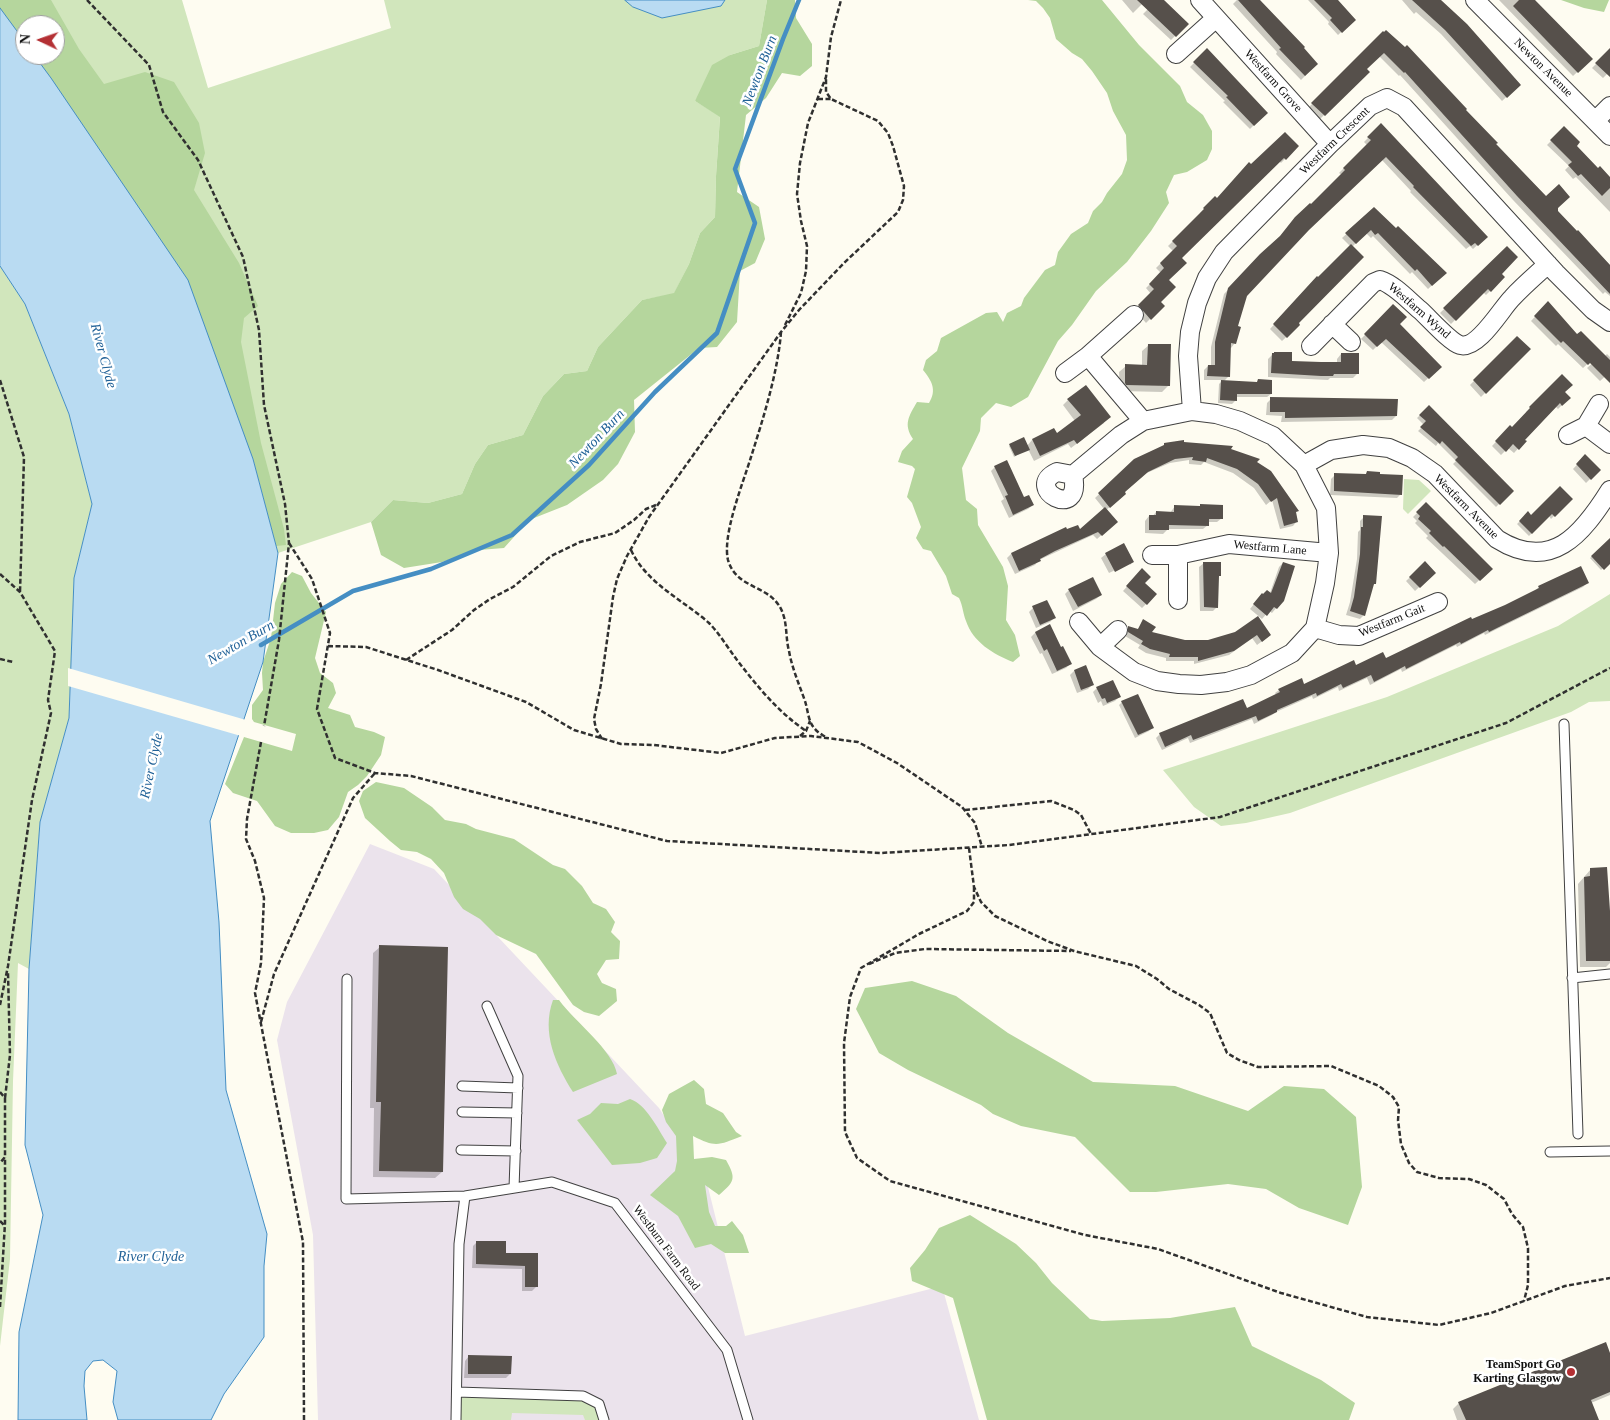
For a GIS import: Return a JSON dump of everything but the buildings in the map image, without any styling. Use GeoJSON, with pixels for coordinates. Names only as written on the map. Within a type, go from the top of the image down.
{"type":"FeatureCollection","features":[{"type":"Feature","properties":{"kind":"street","name":"Westfarm Grove"},"geometry":{"type":"LineString","coordinates":[[1200,0],[1330,144]]}},
{"type":"Feature","properties":{"kind":"street","name":"Newton Avenue"},"geometry":{"type":"LineString","coordinates":[[1475,0],[1610,136]]}},
{"type":"Feature","properties":{"kind":"street"},"geometry":{"type":"LineString","coordinates":[[1176,54],[1216,18]]}},
{"type":"Feature","properties":{"kind":"street","name":"Westfarm Crescent"},"geometry":{"type":"LineString","coordinates":[[1192,412],[1188,356],[1190,332],[1197,303],[1207,278],[1224,252],[1330,144],[1370,106],[1387,98],[1404,107],[1548,264],[1593,310],[1610,322]]}},
{"type":"Feature","properties":{"kind":"street"},"geometry":{"type":"LineString","coordinates":[[1595,121],[1610,106]]}},
{"type":"Feature","properties":{"kind":"street","name":"Westfarm Wynd"},"geometry":{"type":"LineString","coordinates":[[1311,346],[1373,283],[1380,280],[1392,287],[1430,318],[1457,344],[1464,346],[1471,343],[1494,322],[1510,299],[1548,264]]}},
{"type":"Feature","properties":{"kind":"street"},"geometry":{"type":"LineString","coordinates":[[1065,373],[1088,356],[1134,315]]}},
{"type":"Feature","properties":{"kind":"street"},"geometry":{"type":"LineString","coordinates":[[1332,324],[1351,342]]}},
{"type":"Feature","properties":{"kind":"street"},"geometry":{"type":"LineString","coordinates":[[1088,356],[1144,421]]}},
{"type":"Feature","properties":{"kind":"street"},"geometry":{"type":"LineString","coordinates":[[1568,436],[1586,426],[1599,404]]}},
{"type":"Feature","properties":{"kind":"street"},"geometry":{"type":"LineString","coordinates":[[1072,475],[1121,435],[1144,421],[1192,412],[1216,414],[1256,427],[1273,436],[1304,465],[1326,508],[1329,553],[1325,584],[1315,628],[1292,653],[1251,674],[1227,682],[1201,685],[1158,681],[1134,672],[1100,647],[1078,622]]}},
{"type":"Feature","properties":{"kind":"street"},"geometry":{"type":"LineString","coordinates":[[1586,426],[1610,444]]}},
{"type":"Feature","properties":{"kind":"street","name":"Westfarm Avenue"},"geometry":{"type":"LineString","coordinates":[[1304,465],[1330,450],[1363,445],[1389,448],[1412,458],[1434,474],[1497,539],[1517,549],[1538,553],[1552,550],[1566,542],[1597,511],[1610,490]]}},
{"type":"Feature","properties":{"kind":"street","name":"Westfarm Lane"},"geometry":{"type":"LineString","coordinates":[[1152,555],[1178,555],[1229,544],[1329,553]]}},
{"type":"Feature","properties":{"kind":"street"},"geometry":{"type":"LineString","coordinates":[[1178,555],[1178,600]]}},
{"type":"Feature","properties":{"kind":"street","name":"Westfarm Gait"},"geometry":{"type":"LineString","coordinates":[[1315,628],[1339,636],[1359,636],[1438,602]]}},
{"type":"Feature","properties":{"kind":"street"},"geometry":{"type":"LineString","coordinates":[[1100,647],[1118,630]]}},
{"type":"Feature","properties":{"kind":"lane"},"geometry":{"type":"LineString","coordinates":[[1564,724],[1578,1134]]}},
{"type":"Feature","properties":{"kind":"lane"},"geometry":{"type":"LineString","coordinates":[[1572,978],[1610,974]]}},
{"type":"Feature","properties":{"kind":"lane","name":"Westburn Farm Road"},"geometry":{"type":"LineString","coordinates":[[347,979],[346,1199],[465,1196],[552,1182],[615,1203],[727,1350],[748,1420]]}},
{"type":"Feature","properties":{"kind":"lane"},"geometry":{"type":"LineString","coordinates":[[487,1006],[518,1076],[514,1188]]}},
{"type":"Feature","properties":{"kind":"lane"},"geometry":{"type":"LineString","coordinates":[[462,1086],[518,1088]]}},
{"type":"Feature","properties":{"kind":"lane"},"geometry":{"type":"LineString","coordinates":[[462,1112],[517,1113]]}},
{"type":"Feature","properties":{"kind":"lane"},"geometry":{"type":"LineString","coordinates":[[460,1150],[516,1151]]}},
{"type":"Feature","properties":{"kind":"lane"},"geometry":{"type":"LineString","coordinates":[[1550,1152],[1610,1151]]}},
{"type":"Feature","properties":{"kind":"lane"},"geometry":{"type":"LineString","coordinates":[[456,1420],[458,1244],[465,1196]]}},
{"type":"Feature","properties":{"kind":"lane"},"geometry":{"type":"LineString","coordinates":[[457,1392],[583,1396],[599,1404],[604,1420]]}},
{"type":"Feature","properties":{"kind":"path"},"geometry":{"type":"LineString","coordinates":[[87,0],[149,65],[164,112],[198,160],[243,257],[258,330],[264,405],[285,504],[289,543],[280,640],[264,726]]}},
{"type":"Feature","properties":{"kind":"path"},"geometry":{"type":"LineString","coordinates":[[831,99],[826,92],[826,77],[831,37],[841,0]]}},
{"type":"Feature","properties":{"kind":"path"},"geometry":{"type":"LineString","coordinates":[[826,77],[808,123],[797,179],[798,207],[807,246],[806,271],[797,304],[781,332],[780,352],[729,530],[727,550],[732,570],[738,578],[768,594],[781,609],[789,651],[810,721],[814,729],[827,738]]}},
{"type":"Feature","properties":{"kind":"path"},"geometry":{"type":"LineString","coordinates":[[602,739],[596,729],[594,719],[601,684],[611,606],[618,579],[631,549],[658,504],[781,332],[799,310],[844,263],[898,212],[903,200],[904,186],[888,133],[878,121],[831,99],[818,99]]}},
{"type":"Feature","properties":{"kind":"path"},"geometry":{"type":"LineString","coordinates":[[0,380],[24,457],[20,592]]}},
{"type":"Feature","properties":{"kind":"path"},"geometry":{"type":"LineString","coordinates":[[406,660],[452,630],[474,610],[490,599],[514,587],[551,556],[580,542],[616,534],[646,508],[658,504]]}},
{"type":"Feature","properties":{"kind":"path"},"geometry":{"type":"LineString","coordinates":[[289,543],[312,580],[330,633],[317,710],[335,758],[374,773],[411,776],[667,841],[881,853],[1009,845],[1220,817],[1506,723],[1610,668]]}},
{"type":"Feature","properties":{"kind":"path"},"geometry":{"type":"LineString","coordinates":[[631,549],[637,562],[655,581],[710,624],[772,703],[788,719],[806,731]]}},
{"type":"Feature","properties":{"kind":"path"},"geometry":{"type":"LineString","coordinates":[[0,574],[20,592],[55,651],[48,700],[51,713],[32,800],[8,966],[0,1005]]}},
{"type":"Feature","properties":{"kind":"path"},"geometry":{"type":"LineString","coordinates":[[328,646],[366,647],[438,670],[526,702],[574,730],[620,744],[721,753],[775,738],[827,738],[858,742],[897,763],[962,807],[975,823],[982,847]]}},
{"type":"Feature","properties":{"kind":"path"},"geometry":{"type":"LineString","coordinates":[[0,659],[12,662]]}},
{"type":"Feature","properties":{"kind":"path"},"geometry":{"type":"LineString","coordinates":[[800,737],[806,731],[810,721]]}},
{"type":"Feature","properties":{"kind":"path"},"geometry":{"type":"LineString","coordinates":[[261,742],[247,819],[246,839],[255,861],[264,898],[260,963],[255,993],[303,1242],[304,1420]]}},
{"type":"Feature","properties":{"kind":"path"},"geometry":{"type":"LineString","coordinates":[[261,1023],[274,974],[353,798],[374,773]]}},
{"type":"Feature","properties":{"kind":"path"},"geometry":{"type":"LineString","coordinates":[[965,810],[1051,801],[1074,810],[1081,815],[1091,834]]}},
{"type":"Feature","properties":{"kind":"path"},"geometry":{"type":"LineString","coordinates":[[969,848],[974,902],[967,911],[919,934],[861,968],[850,997],[844,1043],[845,1132],[856,1158],[890,1180],[1085,1235],[1158,1249],[1281,1293],[1367,1317],[1439,1325],[1491,1314],[1565,1286],[1610,1278]]}},
{"type":"Feature","properties":{"kind":"path"},"geometry":{"type":"LineString","coordinates":[[974,887],[981,902],[995,916],[1047,941],[1074,951],[1136,966],[1175,993],[1199,1005],[1210,1013],[1227,1053],[1239,1060],[1258,1067],[1331,1066],[1379,1086],[1393,1097],[1399,1107],[1398,1120],[1401,1144],[1409,1163],[1417,1172],[1439,1178],[1469,1179],[1486,1185],[1504,1199],[1512,1214],[1523,1227],[1528,1248],[1528,1285],[1524,1301]]}},
{"type":"Feature","properties":{"kind":"path"},"geometry":{"type":"LineString","coordinates":[[861,968],[895,953],[925,949],[1074,951]]}},
{"type":"Feature","properties":{"kind":"path"},"geometry":{"type":"LineString","coordinates":[[0,1307],[5,1226],[5,1098],[10,1055],[8,966]]}},
{"type":"Feature","properties":{"kind":"path"},"geometry":{"type":"LineString","coordinates":[[0,1092],[5,1098]]}},
{"type":"Feature","properties":{"kind":"path"},"geometry":{"type":"LineString","coordinates":[[0,1163],[5,1157]]}},
{"type":"Feature","properties":{"kind":"path"},"geometry":{"type":"LineString","coordinates":[[0,1221],[5,1226]]}},
{"type":"Feature","properties":{"kind":"shaded area"},"geometry":{"type":"Polygon","coordinates":[[[370,844],[434,869],[659,1108],[707,1183],[745,1336],[942,1286],[979,1420],[318,1420],[313,1235],[277,1040],[287,1002],[370,844]]]}},
{"type":"Feature","properties":{"kind":"green space"},"geometry":{"type":"Polygon","coordinates":[[[0,0],[182,0],[208,88],[391,28],[384,0],[767,0],[759,46],[730,55],[695,101],[720,116],[715,217],[700,233],[689,264],[674,294],[642,300],[598,347],[587,371],[564,374],[543,396],[523,435],[488,445],[475,464],[462,494],[428,503],[393,500],[371,522],[278,553],[253,459],[60,65],[65,65],[65,15],[15,15],[0,0]]]}},
{"type":"Feature","properties":{"kind":"green space"},"geometry":{"type":"Polygon","coordinates":[[[0,0],[51,0],[60,15],[15,15],[15,36],[0,14],[0,0]]]}},
{"type":"Feature","properties":{"kind":"green space"},"geometry":{"type":"Polygon","coordinates":[[[767,0],[795,0],[796,18],[812,44],[812,66],[800,76],[782,73],[766,98],[746,115],[737,192],[759,207],[765,239],[755,263],[740,271],[737,322],[717,347],[699,348],[634,400],[635,432],[618,464],[603,480],[567,505],[529,520],[504,548],[479,550],[442,562],[404,568],[381,555],[371,522],[393,500],[428,503],[462,494],[475,464],[488,445],[523,435],[543,396],[564,374],[587,371],[598,347],[642,300],[674,293],[689,264],[700,233],[715,217],[720,117],[695,101],[712,65],[730,55],[759,46],[767,0]]]}},
{"type":"Feature","properties":{"kind":"green space"},"geometry":{"type":"Polygon","coordinates":[[[1028,0],[1102,0],[1139,45],[1180,86],[1187,102],[1203,115],[1212,131],[1212,149],[1207,160],[1187,172],[1174,175],[1166,192],[1169,203],[1151,231],[1127,262],[1096,291],[1058,341],[1028,397],[1011,407],[996,403],[981,418],[980,431],[962,468],[966,500],[977,509],[978,525],[1003,567],[1008,586],[1006,620],[1015,635],[1020,656],[1013,662],[991,651],[973,635],[966,621],[959,598],[952,594],[946,576],[931,551],[923,549],[916,538],[921,527],[912,503],[907,497],[915,469],[912,466],[898,462],[902,451],[913,439],[908,429],[908,420],[917,402],[929,403],[933,394],[929,378],[923,370],[926,360],[937,351],[941,338],[986,313],[997,312],[1003,322],[1007,313],[1021,306],[1024,298],[1045,270],[1055,265],[1058,252],[1071,234],[1088,223],[1093,211],[1102,202],[1122,174],[1127,160],[1126,135],[1113,111],[1107,93],[1082,59],[1056,39],[1050,18],[1043,8],[1036,1],[1028,0]]]}},
{"type":"Feature","properties":{"kind":"green space"},"geometry":{"type":"Polygon","coordinates":[[[1561,0],[1609,0],[1604,12],[1584,8],[1561,0]]]}},
{"type":"Feature","properties":{"kind":"green space"},"geometry":{"type":"Polygon","coordinates":[[[65,24],[79,49],[104,84],[145,72],[174,82],[199,123],[205,153],[194,190],[239,263],[258,306],[244,318],[241,342],[261,443],[284,529],[286,545],[276,546],[253,459],[35,65],[65,65],[65,24]]]}},
{"type":"Feature","properties":{"kind":"green space"},"geometry":{"type":"Polygon","coordinates":[[[0,266],[25,304],[69,414],[92,504],[74,578],[69,718],[40,822],[29,969],[18,963],[13,1081],[10,1259],[0,1346],[0,266]]]}},
{"type":"Feature","properties":{"kind":"green space"},"geometry":{"type":"Polygon","coordinates":[[[1404,479],[1419,480],[1431,491],[1408,514],[1403,509],[1404,479]]]}},
{"type":"Feature","properties":{"kind":"green space"},"geometry":{"type":"Polygon","coordinates":[[[292,572],[302,576],[311,593],[326,612],[315,658],[320,673],[333,683],[336,693],[328,708],[350,715],[355,727],[385,737],[381,755],[367,776],[348,792],[339,817],[328,830],[314,833],[291,833],[275,826],[257,801],[233,793],[225,784],[244,737],[292,751],[296,734],[254,722],[252,719],[252,705],[263,690],[263,662],[271,638],[275,603],[281,584],[292,572]]]}},
{"type":"Feature","properties":{"kind":"green space"},"geometry":{"type":"Polygon","coordinates":[[[1610,594],[1610,701],[1589,702],[1571,712],[1290,813],[1246,823],[1221,826],[1194,807],[1163,770],[1387,697],[1558,626],[1610,594]]]}},
{"type":"Feature","properties":{"kind":"green space"},"geometry":{"type":"Polygon","coordinates":[[[376,782],[404,788],[432,807],[445,820],[466,824],[476,829],[514,839],[553,865],[565,869],[582,886],[593,903],[606,909],[615,922],[611,932],[620,941],[619,959],[606,960],[597,974],[602,983],[616,989],[617,1001],[599,1016],[584,1012],[573,1005],[536,954],[496,935],[480,919],[463,909],[454,897],[444,873],[431,859],[417,852],[401,850],[365,818],[359,801],[363,791],[376,782]]]}},
{"type":"Feature","properties":{"kind":"green space"},"geometry":{"type":"Polygon","coordinates":[[[912,981],[956,996],[1008,1033],[1093,1082],[1175,1086],[1248,1111],[1284,1086],[1324,1089],[1356,1117],[1362,1187],[1348,1225],[1299,1208],[1266,1189],[1228,1184],[1156,1192],[1130,1192],[1075,1137],[1021,1126],[993,1114],[981,1105],[908,1070],[879,1053],[856,1009],[865,988],[912,981]]]}},
{"type":"Feature","properties":{"kind":"green space"},"geometry":{"type":"Polygon","coordinates":[[[553,1000],[559,1000],[601,1046],[614,1065],[617,1074],[573,1092],[561,1071],[552,1048],[549,1024],[553,1000]]]}},
{"type":"Feature","properties":{"kind":"green space"},"geometry":{"type":"Polygon","coordinates":[[[694,1080],[704,1089],[706,1104],[723,1113],[736,1132],[742,1136],[713,1144],[693,1136],[694,1159],[712,1157],[726,1160],[733,1176],[728,1187],[719,1195],[705,1185],[709,1212],[715,1226],[726,1226],[732,1221],[743,1235],[749,1253],[725,1253],[711,1244],[695,1248],[678,1216],[650,1195],[675,1171],[677,1161],[676,1136],[666,1122],[662,1110],[669,1094],[694,1080]]]}},
{"type":"Feature","properties":{"kind":"green space"},"geometry":{"type":"Polygon","coordinates":[[[630,1099],[646,1111],[667,1143],[657,1158],[640,1163],[612,1165],[577,1120],[590,1114],[601,1103],[618,1104],[630,1099]]]}},
{"type":"Feature","properties":{"kind":"green space"},"geometry":{"type":"Polygon","coordinates":[[[970,1215],[1016,1244],[1036,1263],[1052,1283],[1090,1319],[1102,1321],[1170,1318],[1235,1307],[1252,1346],[1321,1380],[1355,1403],[1349,1420],[987,1420],[953,1298],[912,1281],[910,1268],[925,1250],[939,1228],[970,1215]]]}},
{"type":"Feature","properties":{"kind":"green space"},"geometry":{"type":"Polygon","coordinates":[[[457,1392],[583,1396],[599,1404],[604,1420],[585,1420],[583,1415],[512,1413],[511,1420],[456,1420],[457,1392]]]}},
{"type":"Feature","properties":{"kind":"water"},"geometry":{"type":"Polygon","coordinates":[[[625,0],[725,0],[721,6],[662,18],[633,7],[625,0]]]}},
{"type":"Feature","properties":{"kind":"water","name":"River Clyde"},"geometry":{"type":"Polygon","coordinates":[[[0,8],[15,28],[15,65],[41,65],[188,280],[253,459],[278,553],[263,662],[210,821],[219,922],[226,1090],[267,1234],[264,1266],[264,1337],[224,1394],[211,1420],[118,1420],[113,1402],[117,1371],[103,1360],[93,1361],[85,1371],[84,1386],[87,1420],[18,1420],[19,1332],[43,1215],[25,1145],[29,969],[40,822],[69,718],[74,578],[92,504],[69,414],[25,304],[0,266],[0,8]]]}},
{"type":"Feature","properties":{"kind":"pier"},"geometry":{"type":"Polygon","coordinates":[[[68,668],[246,720],[241,736],[68,686],[68,668]]]}},
{"type":"Feature","properties":{"kind":"waterway","name":"Newton Burn"},"geometry":{"type":"LineString","coordinates":[[261,645],[353,591],[431,569],[512,535],[589,465],[655,392],[717,333],[755,223],[735,169],[799,0]]}},
{"type":"Feature","properties":{"kind":"place","name":"TeamSport Go Karting Glasgow"},"geometry":{"type":"Point","coordinates":[1571,1372]}}]}
